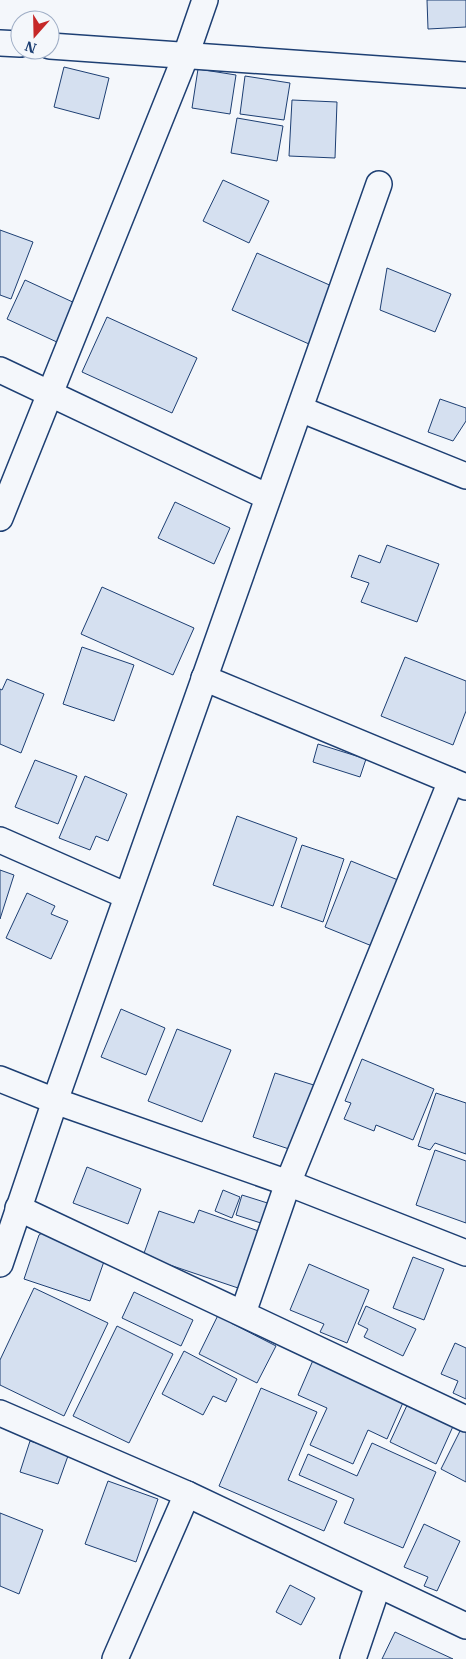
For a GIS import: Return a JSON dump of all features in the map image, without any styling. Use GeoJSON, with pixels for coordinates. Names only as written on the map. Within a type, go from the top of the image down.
{"type":"FeatureCollection","features":[{"type":"Feature","properties":{"kind":"street"},"geometry":{"type":"LineString","coordinates":[[0,518],[49,392],[186,55],[205,0]]}},
{"type":"Feature","properties":{"kind":"street"},"geometry":{"type":"LineString","coordinates":[[60,47],[466,75]]}},
{"type":"Feature","properties":{"kind":"street"},"geometry":{"type":"LineString","coordinates":[[0,1264],[54,1101],[380,184]]}},
{"type":"Feature","properties":{"kind":"street"},"geometry":{"type":"LineString","coordinates":[[0,370],[268,496]]}},
{"type":"Feature","properties":{"kind":"street"},"geometry":{"type":"LineString","coordinates":[[300,408],[466,476]]}},
{"type":"Feature","properties":{"kind":"street"},"geometry":{"type":"LineString","coordinates":[[204,678],[458,784],[288,1183],[242,1313]]}},
{"type":"Feature","properties":{"kind":"street"},"geometry":{"type":"LineString","coordinates":[[0,840],[127,896]]}},
{"type":"Feature","properties":{"kind":"street"},"geometry":{"type":"LineString","coordinates":[[0,1079],[54,1101],[288,1183],[466,1254]]}},
{"type":"Feature","properties":{"kind":"street"},"geometry":{"type":"LineString","coordinates":[[18,1208],[466,1419]]}},
{"type":"Feature","properties":{"kind":"street"},"geometry":{"type":"LineString","coordinates":[[0,1413],[187,1494],[466,1626]]}},
{"type":"Feature","properties":{"kind":"street"},"geometry":{"type":"LineString","coordinates":[[115,1659],[187,1494]]}},
{"type":"Feature","properties":{"kind":"street"},"geometry":{"type":"LineString","coordinates":[[353,1659],[378,1585]]}},
{"type":"Feature","properties":{"kind":"building"},"geometry":{"type":"Polygon","coordinates":[[[427,0],[466,0],[466,27],[428,29],[427,0]]]}},
{"type":"Feature","properties":{"kind":"building"},"geometry":{"type":"Polygon","coordinates":[[[64,67],[109,78],[99,119],[54,107],[64,67]]]}},
{"type":"Feature","properties":{"kind":"building"},"geometry":{"type":"Polygon","coordinates":[[[198,69],[236,75],[230,114],[192,108],[198,69]]]}},
{"type":"Feature","properties":{"kind":"building"},"geometry":{"type":"Polygon","coordinates":[[[245,76],[290,83],[284,120],[240,114],[245,76]]]}},
{"type":"Feature","properties":{"kind":"building"},"geometry":{"type":"Polygon","coordinates":[[[292,100],[337,102],[335,158],[289,156],[292,100]]]}},
{"type":"Feature","properties":{"kind":"building"},"geometry":{"type":"Polygon","coordinates":[[[237,118],[283,126],[277,161],[231,153],[237,118]]]}},
{"type":"Feature","properties":{"kind":"building"},"geometry":{"type":"Polygon","coordinates":[[[223,180],[269,201],[249,243],[203,221],[223,180]]]}},
{"type":"Feature","properties":{"kind":"building"},"geometry":{"type":"Polygon","coordinates":[[[0,230],[33,242],[11,299],[0,295],[0,230]]]}},
{"type":"Feature","properties":{"kind":"building"},"geometry":{"type":"Polygon","coordinates":[[[257,253],[334,287],[309,344],[232,310],[257,253]]]}},
{"type":"Feature","properties":{"kind":"building"},"geometry":{"type":"Polygon","coordinates":[[[387,268],[451,294],[435,332],[380,310],[387,268]]]}},
{"type":"Feature","properties":{"kind":"building"},"geometry":{"type":"Polygon","coordinates":[[[25,280],[77,304],[59,343],[7,319],[25,280]]]}},
{"type":"Feature","properties":{"kind":"building"},"geometry":{"type":"Polygon","coordinates":[[[107,317],[197,358],[172,413],[82,372],[107,317]]]}},
{"type":"Feature","properties":{"kind":"building"},"geometry":{"type":"Polygon","coordinates":[[[440,399],[466,408],[466,421],[453,441],[428,432],[440,399]]]}},
{"type":"Feature","properties":{"kind":"building"},"geometry":{"type":"Polygon","coordinates":[[[175,502],[230,528],[214,564],[158,538],[175,502]]]}},
{"type":"Feature","properties":{"kind":"building"},"geometry":{"type":"Polygon","coordinates":[[[387,545],[439,564],[417,622],[361,602],[369,583],[351,577],[359,555],[380,563],[387,545]]]}},
{"type":"Feature","properties":{"kind":"building"},"geometry":{"type":"Polygon","coordinates":[[[102,587],[194,628],[173,675],[81,634],[102,587]]]}},
{"type":"Feature","properties":{"kind":"building"},"geometry":{"type":"Polygon","coordinates":[[[82,647],[134,665],[114,721],[63,704],[82,647]]]}},
{"type":"Feature","properties":{"kind":"building"},"geometry":{"type":"Polygon","coordinates":[[[405,657],[466,681],[466,711],[453,745],[381,716],[405,657]]]}},
{"type":"Feature","properties":{"kind":"building"},"geometry":{"type":"Polygon","coordinates":[[[7,679],[44,694],[21,753],[0,744],[0,689],[2,690],[7,679]]]}},
{"type":"Feature","properties":{"kind":"building"},"geometry":{"type":"Polygon","coordinates":[[[318,744],[366,759],[360,777],[313,762],[318,744]]]}},
{"type":"Feature","properties":{"kind":"building"},"geometry":{"type":"Polygon","coordinates":[[[35,760],[77,776],[58,824],[15,807],[35,760]]]}},
{"type":"Feature","properties":{"kind":"building"},"geometry":{"type":"Polygon","coordinates":[[[85,776],[127,794],[108,841],[96,836],[90,850],[59,838],[85,776]]]}},
{"type":"Feature","properties":{"kind":"building"},"geometry":{"type":"Polygon","coordinates":[[[237,816],[297,838],[273,906],[213,885],[237,816]]]}},
{"type":"Feature","properties":{"kind":"building"},"geometry":{"type":"Polygon","coordinates":[[[302,845],[344,859],[323,922],[281,907],[302,845]]]}},
{"type":"Feature","properties":{"kind":"building"},"geometry":{"type":"Polygon","coordinates":[[[351,861],[398,880],[372,946],[325,927],[351,861]]]}},
{"type":"Feature","properties":{"kind":"building"},"geometry":{"type":"Polygon","coordinates":[[[0,870],[14,875],[0,919],[0,870]]]}},
{"type":"Feature","properties":{"kind":"building"},"geometry":{"type":"Polygon","coordinates":[[[27,893],[55,906],[51,914],[68,921],[51,959],[6,938],[27,893]]]}},
{"type":"Feature","properties":{"kind":"building"},"geometry":{"type":"Polygon","coordinates":[[[121,1009],[165,1028],[146,1075],[101,1057],[121,1009]]]}},
{"type":"Feature","properties":{"kind":"building"},"geometry":{"type":"Polygon","coordinates":[[[177,1029],[231,1050],[202,1122],[148,1101],[177,1029]]]}},
{"type":"Feature","properties":{"kind":"building"},"geometry":{"type":"Polygon","coordinates":[[[362,1059],[434,1089],[413,1140],[376,1125],[374,1131],[344,1119],[351,1103],[345,1101],[362,1059]]]}},
{"type":"Feature","properties":{"kind":"building"},"geometry":{"type":"Polygon","coordinates":[[[275,1073],[317,1086],[295,1151],[253,1137],[275,1073]]]}},
{"type":"Feature","properties":{"kind":"building"},"geometry":{"type":"Polygon","coordinates":[[[436,1093],[466,1103],[466,1154],[435,1143],[430,1150],[418,1146],[436,1093]]]}},
{"type":"Feature","properties":{"kind":"building"},"geometry":{"type":"Polygon","coordinates":[[[435,1150],[466,1161],[466,1223],[416,1205],[435,1150]]]}},
{"type":"Feature","properties":{"kind":"building"},"geometry":{"type":"Polygon","coordinates":[[[87,1167],[141,1189],[128,1224],[73,1203],[87,1167]]]}},
{"type":"Feature","properties":{"kind":"building"},"geometry":{"type":"Polygon","coordinates":[[[223,1190],[240,1197],[232,1218],[215,1211],[223,1190]]]}},
{"type":"Feature","properties":{"kind":"building"},"geometry":{"type":"Polygon","coordinates":[[[242,1195],[277,1206],[270,1226],[236,1215],[242,1195]]]}},
{"type":"Feature","properties":{"kind":"building"},"geometry":{"type":"Polygon","coordinates":[[[199,1210],[267,1234],[247,1291],[143,1256],[159,1211],[194,1223],[199,1210]]]}},
{"type":"Feature","properties":{"kind":"building"},"geometry":{"type":"Polygon","coordinates":[[[45,1231],[107,1253],[90,1301],[24,1279],[39,1235],[45,1231]]]}},
{"type":"Feature","properties":{"kind":"building"},"geometry":{"type":"Polygon","coordinates":[[[413,1257],[444,1269],[424,1320],[393,1308],[413,1257]]]}},
{"type":"Feature","properties":{"kind":"building"},"geometry":{"type":"Polygon","coordinates":[[[309,1264],[369,1290],[347,1343],[320,1332],[324,1324],[290,1310],[309,1264]]]}},
{"type":"Feature","properties":{"kind":"building"},"geometry":{"type":"Polygon","coordinates":[[[34,1288],[108,1323],[64,1416],[0,1385],[0,1360],[34,1288]]]}},
{"type":"Feature","properties":{"kind":"building"},"geometry":{"type":"Polygon","coordinates":[[[134,1292],[193,1320],[181,1346],[122,1318],[134,1292]]]}},
{"type":"Feature","properties":{"kind":"building"},"geometry":{"type":"Polygon","coordinates":[[[366,1306],[416,1329],[403,1356],[364,1337],[368,1329],[358,1324],[366,1306]]]}},
{"type":"Feature","properties":{"kind":"building"},"geometry":{"type":"Polygon","coordinates":[[[222,1307],[235,1314],[231,1323],[276,1346],[257,1383],[199,1354],[222,1307]]]}},
{"type":"Feature","properties":{"kind":"building"},"geometry":{"type":"Polygon","coordinates":[[[117,1326],[173,1354],[129,1443],[73,1416],[117,1326]]]}},
{"type":"Feature","properties":{"kind":"building"},"geometry":{"type":"Polygon","coordinates":[[[455,1343],[466,1348],[466,1399],[453,1393],[458,1381],[441,1374],[455,1343]]]}},
{"type":"Feature","properties":{"kind":"building"},"geometry":{"type":"Polygon","coordinates":[[[184,1351],[237,1379],[226,1402],[213,1396],[203,1415],[162,1394],[184,1351]]]}},
{"type":"Feature","properties":{"kind":"building"},"geometry":{"type":"Polygon","coordinates":[[[314,1358],[405,1398],[387,1439],[368,1430],[353,1464],[310,1445],[327,1408],[298,1395],[314,1358]]]}},
{"type":"Feature","properties":{"kind":"building"},"geometry":{"type":"Polygon","coordinates":[[[261,1388],[317,1412],[288,1480],[337,1501],[324,1531],[219,1486],[261,1388]]]}},
{"type":"Feature","properties":{"kind":"building"},"geometry":{"type":"Polygon","coordinates":[[[409,1401],[455,1422],[436,1464],[390,1442],[409,1401]]]}},
{"type":"Feature","properties":{"kind":"building"},"geometry":{"type":"Polygon","coordinates":[[[462,1427],[466,1429],[466,1482],[441,1469],[462,1427]]]}},
{"type":"Feature","properties":{"kind":"building"},"geometry":{"type":"Polygon","coordinates":[[[30,1441],[69,1453],[58,1484],[20,1472],[30,1441]]]}},
{"type":"Feature","properties":{"kind":"building"},"geometry":{"type":"Polygon","coordinates":[[[372,1443],[436,1472],[403,1548],[344,1523],[354,1499],[299,1475],[308,1454],[357,1476],[372,1443]]]}},
{"type":"Feature","properties":{"kind":"building"},"geometry":{"type":"Polygon","coordinates":[[[108,1481],[158,1499],[136,1562],[85,1544],[108,1481]]]}},
{"type":"Feature","properties":{"kind":"building"},"geometry":{"type":"Polygon","coordinates":[[[0,1513],[43,1530],[19,1594],[0,1586],[0,1513]]]}},
{"type":"Feature","properties":{"kind":"building"},"geometry":{"type":"Polygon","coordinates":[[[424,1524],[460,1541],[437,1591],[424,1586],[428,1577],[404,1567],[424,1524]]]}},
{"type":"Feature","properties":{"kind":"building"},"geometry":{"type":"Polygon","coordinates":[[[290,1585],[315,1598],[301,1625],[276,1612],[290,1585]]]}},
{"type":"Feature","properties":{"kind":"building"},"geometry":{"type":"Polygon","coordinates":[[[395,1632],[453,1659],[382,1659],[395,1632]]]}}]}
